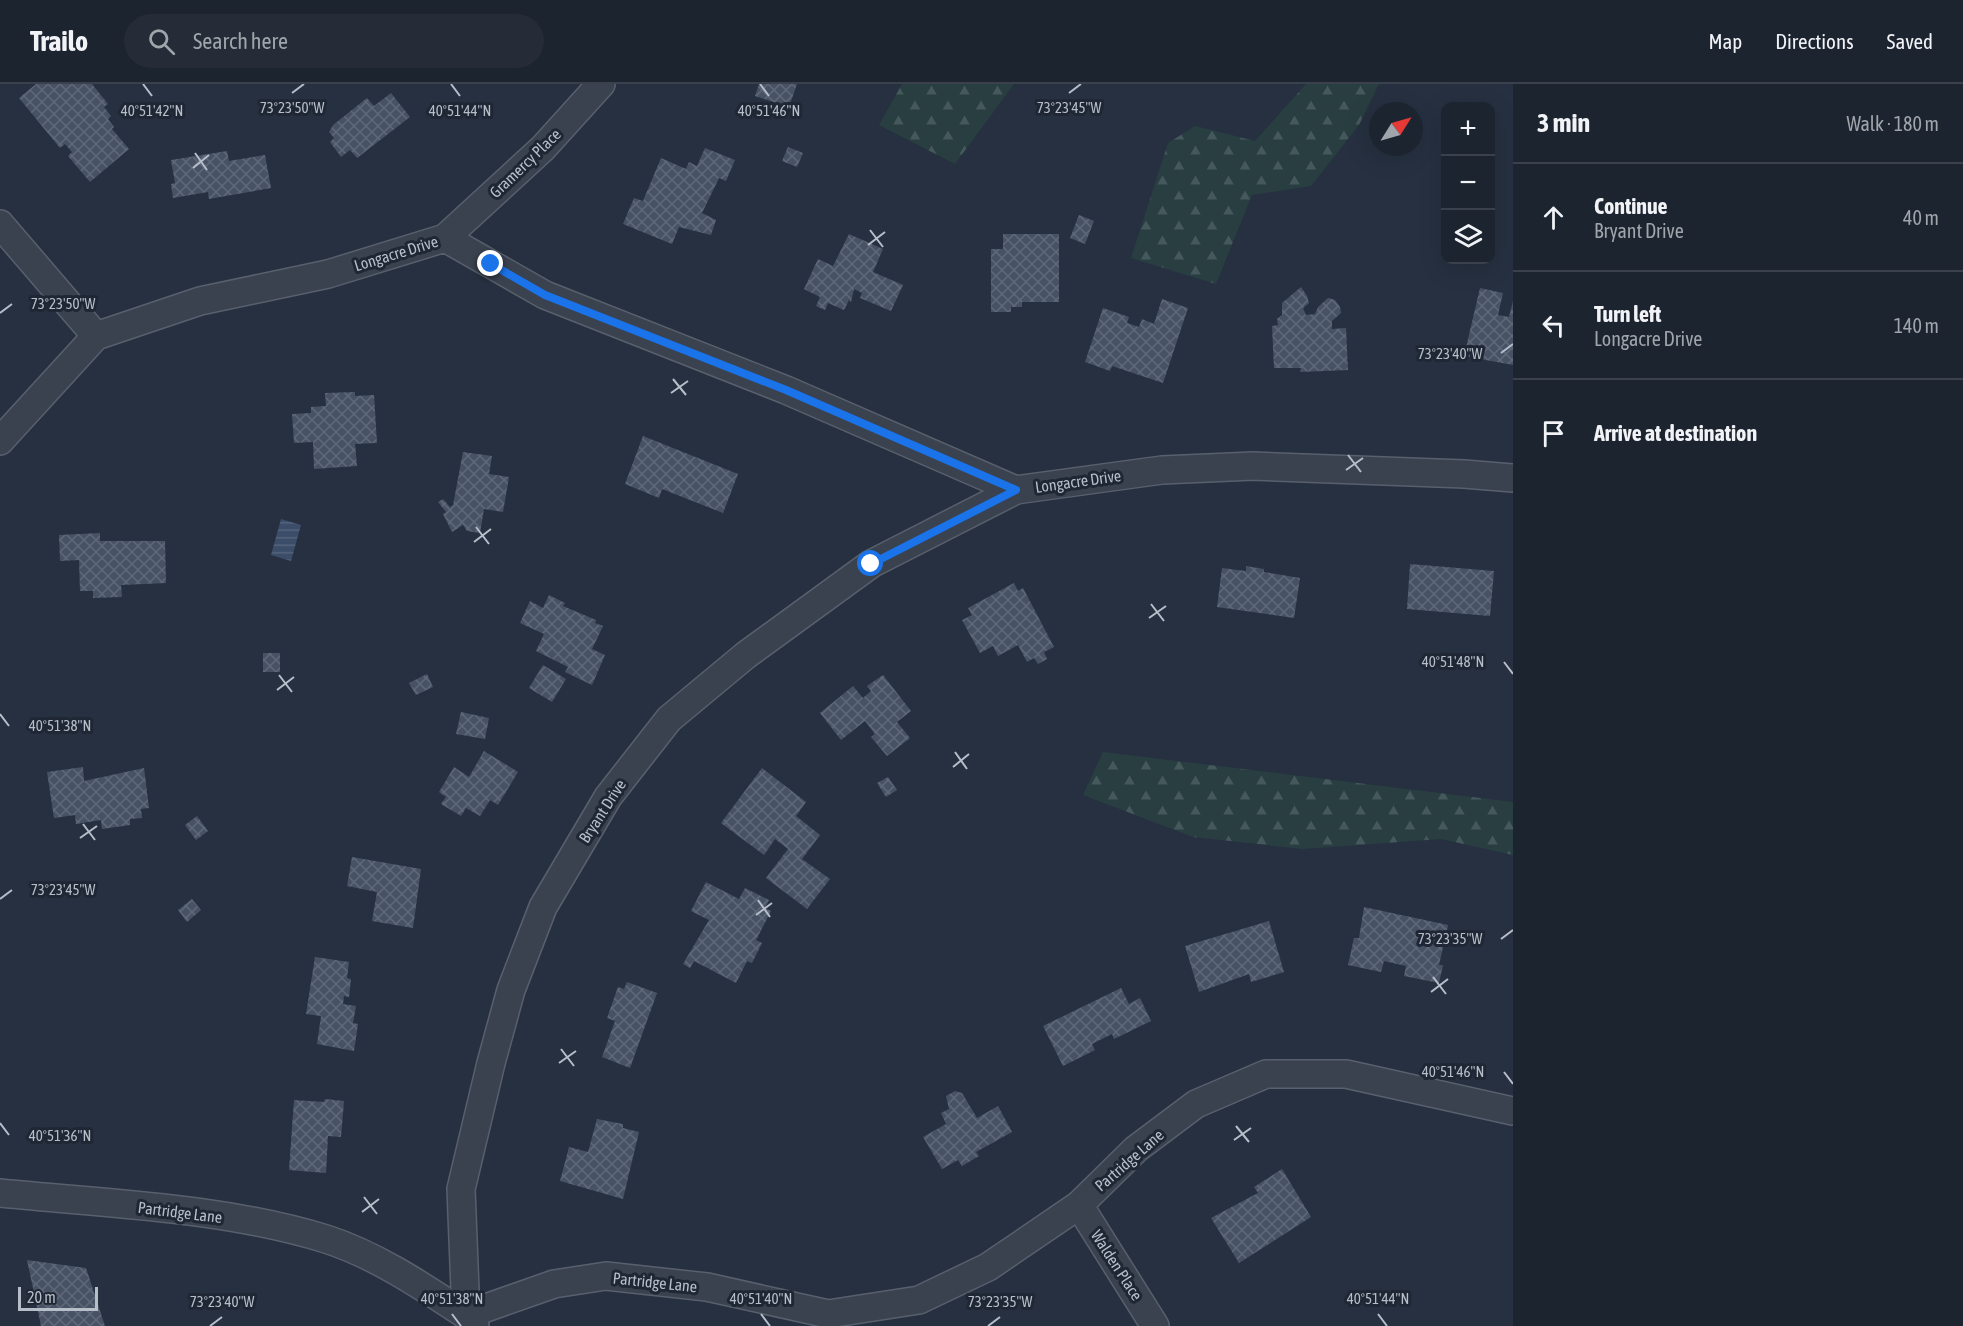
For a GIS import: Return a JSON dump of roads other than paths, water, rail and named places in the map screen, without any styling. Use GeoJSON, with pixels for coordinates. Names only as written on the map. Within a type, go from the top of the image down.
{"type":"FeatureCollection","features":[{"type":"Feature","properties":{"kind":"street","name":"Gramercy Place"},"geometry":{"type":"LineString","coordinates":[[445,238],[543,148],[601,84]]}},
{"type":"Feature","properties":{"kind":"street"},"geometry":{"type":"LineString","coordinates":[[0,224],[96,336]]}},
{"type":"Feature","properties":{"kind":"street","name":"Longacre Drive"},"geometry":{"type":"LineString","coordinates":[[0,441],[96,336],[200,301],[328,274],[445,238],[545,295],[796,394],[1016,490],[1162,470],[1253,466],[1513,478]]}},
{"type":"Feature","properties":{"kind":"street","name":"Bryant Drive"},"geometry":{"type":"LineString","coordinates":[[471,1320],[461,1189],[491,1063],[511,990],[543,907],[608,797],[669,719],[746,655],[871,564],[1016,490]]}},
{"type":"Feature","properties":{"kind":"street","name":"Partridge Lane"},"geometry":{"type":"LineString","coordinates":[[0,1193],[244,1220],[327,1240],[399,1272],[471,1320],[554,1284],[606,1276],[707,1287],[828,1314],[919,1300],[988,1267],[1079,1205],[1136,1149],[1196,1104],[1266,1074],[1346,1074],[1513,1111]]}},
{"type":"Feature","properties":{"kind":"street","name":"Walden Place"},"geometry":{"type":"LineString","coordinates":[[1079,1205],[1155,1326]]}},
{"type":"Feature","properties":{"kind":"water"},"geometry":{"type":"Polygon","coordinates":[[[281,519],[301,525],[291,561],[271,555],[281,519]]]}}]}
